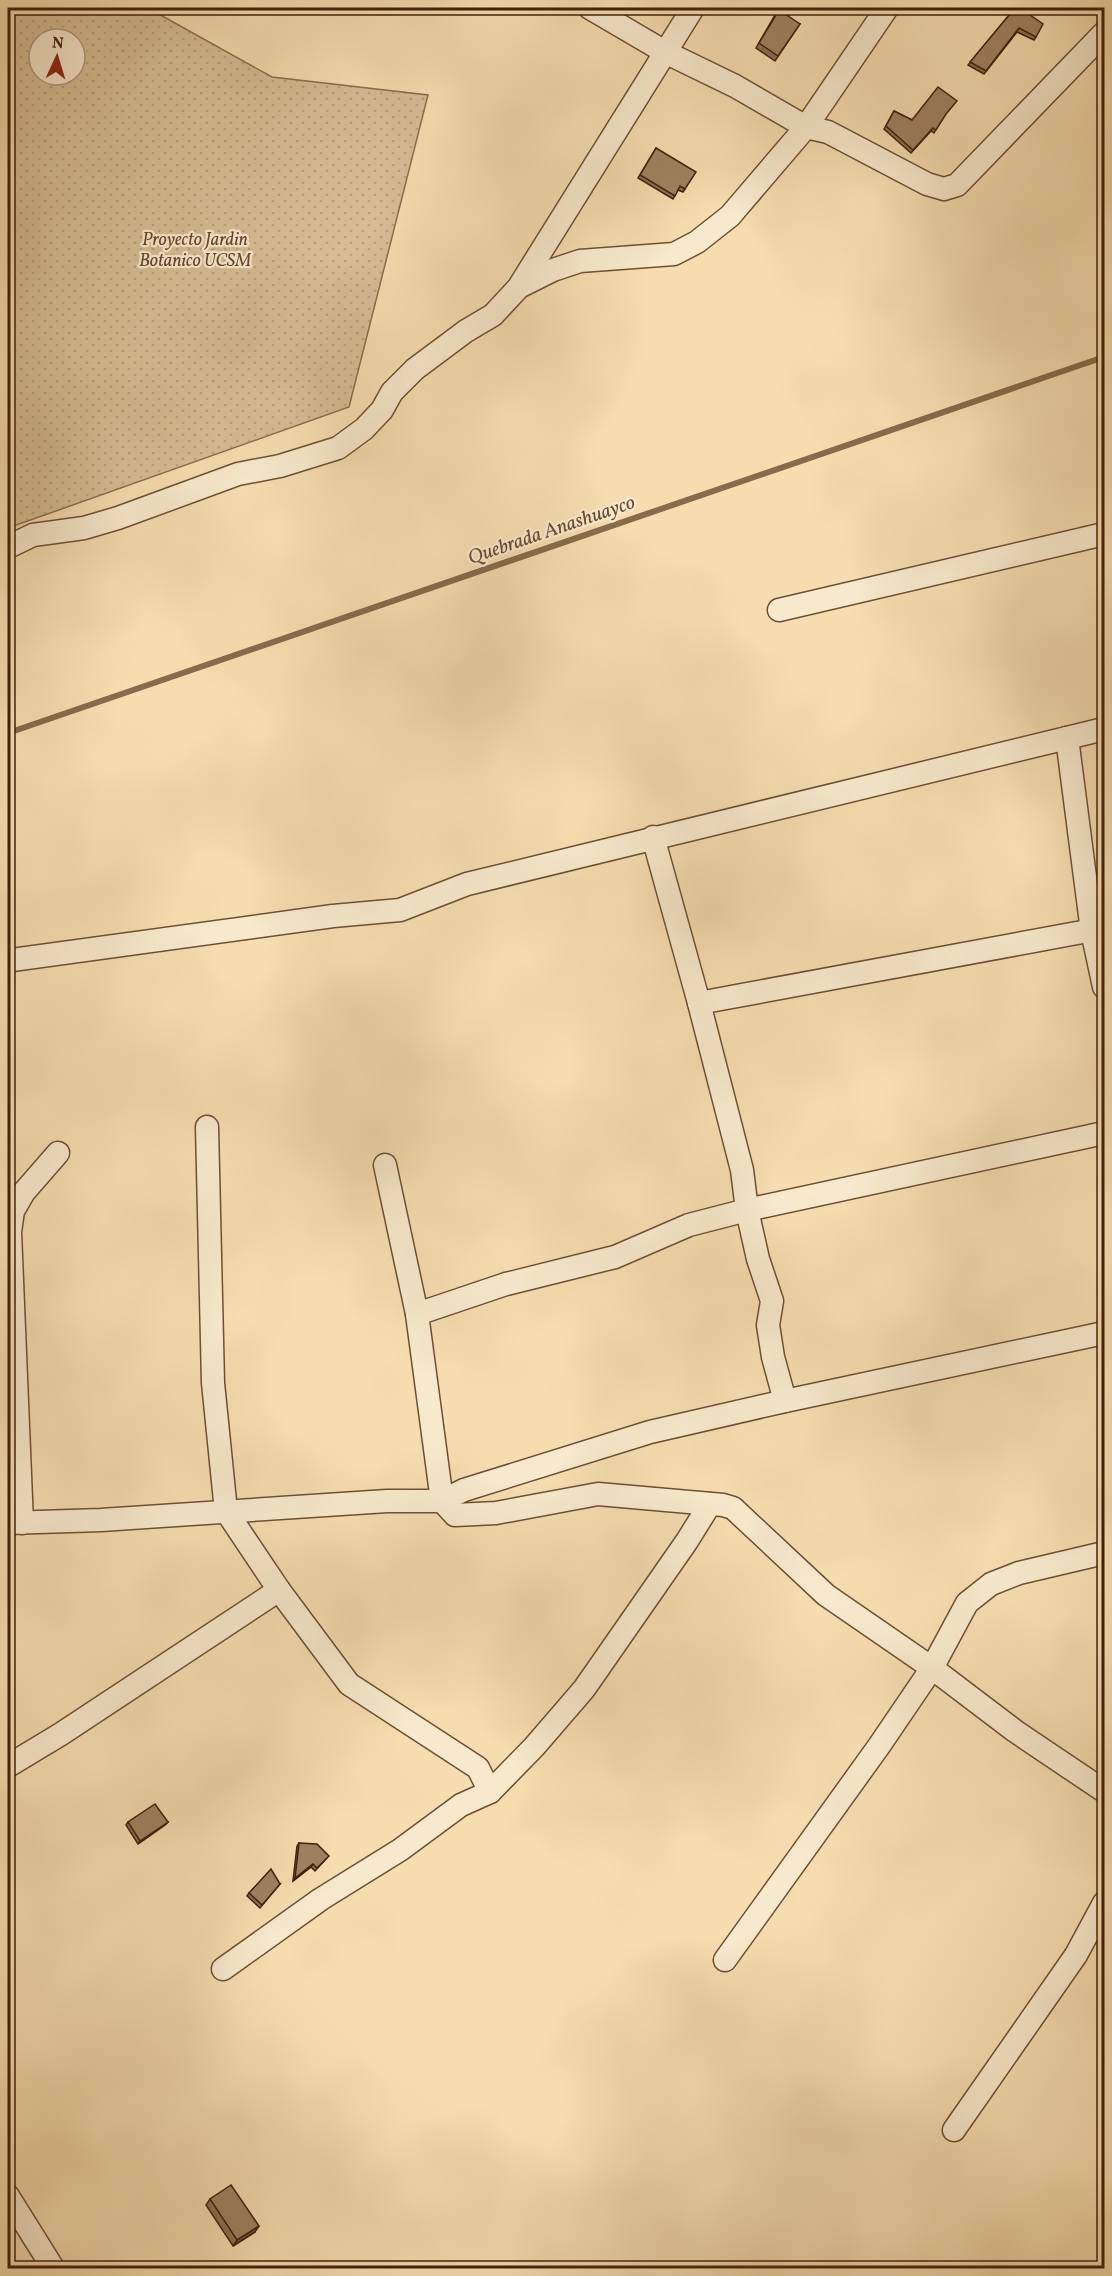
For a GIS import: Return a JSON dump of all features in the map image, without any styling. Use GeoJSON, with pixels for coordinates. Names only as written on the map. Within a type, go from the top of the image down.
{"type":"FeatureCollection","features":[{"type":"Feature","properties":{"kind":"street"},"geometry":{"type":"LineString","coordinates":[[590,8],[665,52],[735,86],[806,127],[828,132],[927,184],[944,189],[957,185],[1104,33]]}},
{"type":"Feature","properties":{"kind":"street"},"geometry":{"type":"LineString","coordinates":[[8,547],[33,535],[84,528],[118,518],[238,474],[289,463],[338,448],[364,429],[382,410],[392,392],[415,369],[466,331],[493,315],[519,287],[693,8]]}},
{"type":"Feature","properties":{"kind":"street"},"geometry":{"type":"LineString","coordinates":[[519,287],[553,270],[580,261],[674,254],[697,243],[730,216],[806,127],[888,11]]}},
{"type":"Feature","properties":{"kind":"street"},"geometry":{"type":"LineString","coordinates":[[778,610],[1104,534]]}},
{"type":"Feature","properties":{"kind":"street"},"geometry":{"type":"LineString","coordinates":[[12,960],[333,916],[400,910],[467,884],[1104,729]]}},
{"type":"Feature","properties":{"kind":"street"},"geometry":{"type":"LineString","coordinates":[[1067,738],[1098,929],[1104,987]]}},
{"type":"Feature","properties":{"kind":"street"},"geometry":{"type":"LineString","coordinates":[[653,837],[742,1170],[747,1210],[758,1259],[772,1301],[768,1325],[773,1357],[785,1401]]}},
{"type":"Feature","properties":{"kind":"street"},"geometry":{"type":"LineString","coordinates":[[699,1003],[1098,929]]}},
{"type":"Feature","properties":{"kind":"street"},"geometry":{"type":"LineString","coordinates":[[207,1127],[213,1383],[226,1511],[279,1590],[349,1684],[478,1768],[490,1792]]}},
{"type":"Feature","properties":{"kind":"street"},"geometry":{"type":"LineString","coordinates":[[417,1314],[506,1284],[615,1257],[689,1225],[747,1210],[1104,1133]]}},
{"type":"Feature","properties":{"kind":"street"},"geometry":{"type":"LineString","coordinates":[[58,1153],[24,1192],[13,1211],[10,1232],[15,1523],[101,1521],[387,1501],[442,1501],[464,1490],[650,1432],[1104,1333]]}},
{"type":"Feature","properties":{"kind":"street"},"geometry":{"type":"LineString","coordinates":[[385,1165],[417,1314],[442,1501],[455,1515],[496,1513],[598,1494],[723,1505],[733,1508],[826,1595],[932,1668],[1015,1731],[1104,1791]]}},
{"type":"Feature","properties":{"kind":"street"},"geometry":{"type":"LineString","coordinates":[[224,1969],[321,1899],[400,1850],[461,1805],[490,1792],[534,1747],[584,1689],[654,1590],[710,1504]]}},
{"type":"Feature","properties":{"kind":"street"},"geometry":{"type":"LineString","coordinates":[[725,1960],[879,1746],[932,1668],[967,1603],[992,1584],[1019,1573],[1104,1553]]}},
{"type":"Feature","properties":{"kind":"street"},"geometry":{"type":"LineString","coordinates":[[8,1766],[279,1590]]}},
{"type":"Feature","properties":{"kind":"street"},"geometry":{"type":"LineString","coordinates":[[954,2130],[1077,1955],[1104,1903]]}},
{"type":"Feature","properties":{"kind":"street"},"geometry":{"type":"LineString","coordinates":[[8,2196],[53,2268]]}},
{"type":"Feature","properties":{"kind":"green space","name":"Proyecto Jardin Botanico UCSM"},"geometry":{"type":"Polygon","coordinates":[[[8,8],[148,8],[272,77],[428,95],[349,407],[8,528],[8,8]]]}},
{"type":"Feature","properties":{"kind":"building"},"geometry":{"type":"Polygon","coordinates":[[[1015,8],[1020,8],[1043,24],[1036,37],[1019,28],[986,71],[970,62],[1015,8]]]}},
{"type":"Feature","properties":{"kind":"building"},"geometry":{"type":"Polygon","coordinates":[[[779,10],[800,24],[778,56],[759,43],[779,10]]]}},
{"type":"Feature","properties":{"kind":"building"},"geometry":{"type":"Polygon","coordinates":[[[938,87],[957,101],[936,130],[933,128],[913,150],[886,126],[894,111],[912,120],[938,87]]]}},
{"type":"Feature","properties":{"kind":"building"},"geometry":{"type":"Polygon","coordinates":[[[656,148],[696,172],[685,189],[680,186],[675,196],[640,175],[656,148]]]}},
{"type":"Feature","properties":{"kind":"building"},"geometry":{"type":"Polygon","coordinates":[[[155,1804],[168,1822],[140,1841],[128,1822],[155,1804]]]}},
{"type":"Feature","properties":{"kind":"building"},"geometry":{"type":"Polygon","coordinates":[[[299,1843],[317,1844],[329,1856],[317,1868],[313,1864],[295,1878],[299,1843]]]}},
{"type":"Feature","properties":{"kind":"building"},"geometry":{"type":"Polygon","coordinates":[[[271,1869],[280,1884],[262,1905],[249,1893],[271,1869]]]}},
{"type":"Feature","properties":{"kind":"building"},"geometry":{"type":"Polygon","coordinates":[[[231,2185],[259,2226],[237,2240],[210,2199],[231,2185]]]}},
{"type":"Feature","properties":{"kind":"waterway","name":"Quebrada Anashuayco"},"geometry":{"type":"LineString","coordinates":[[8,733],[1104,357]]}}]}
